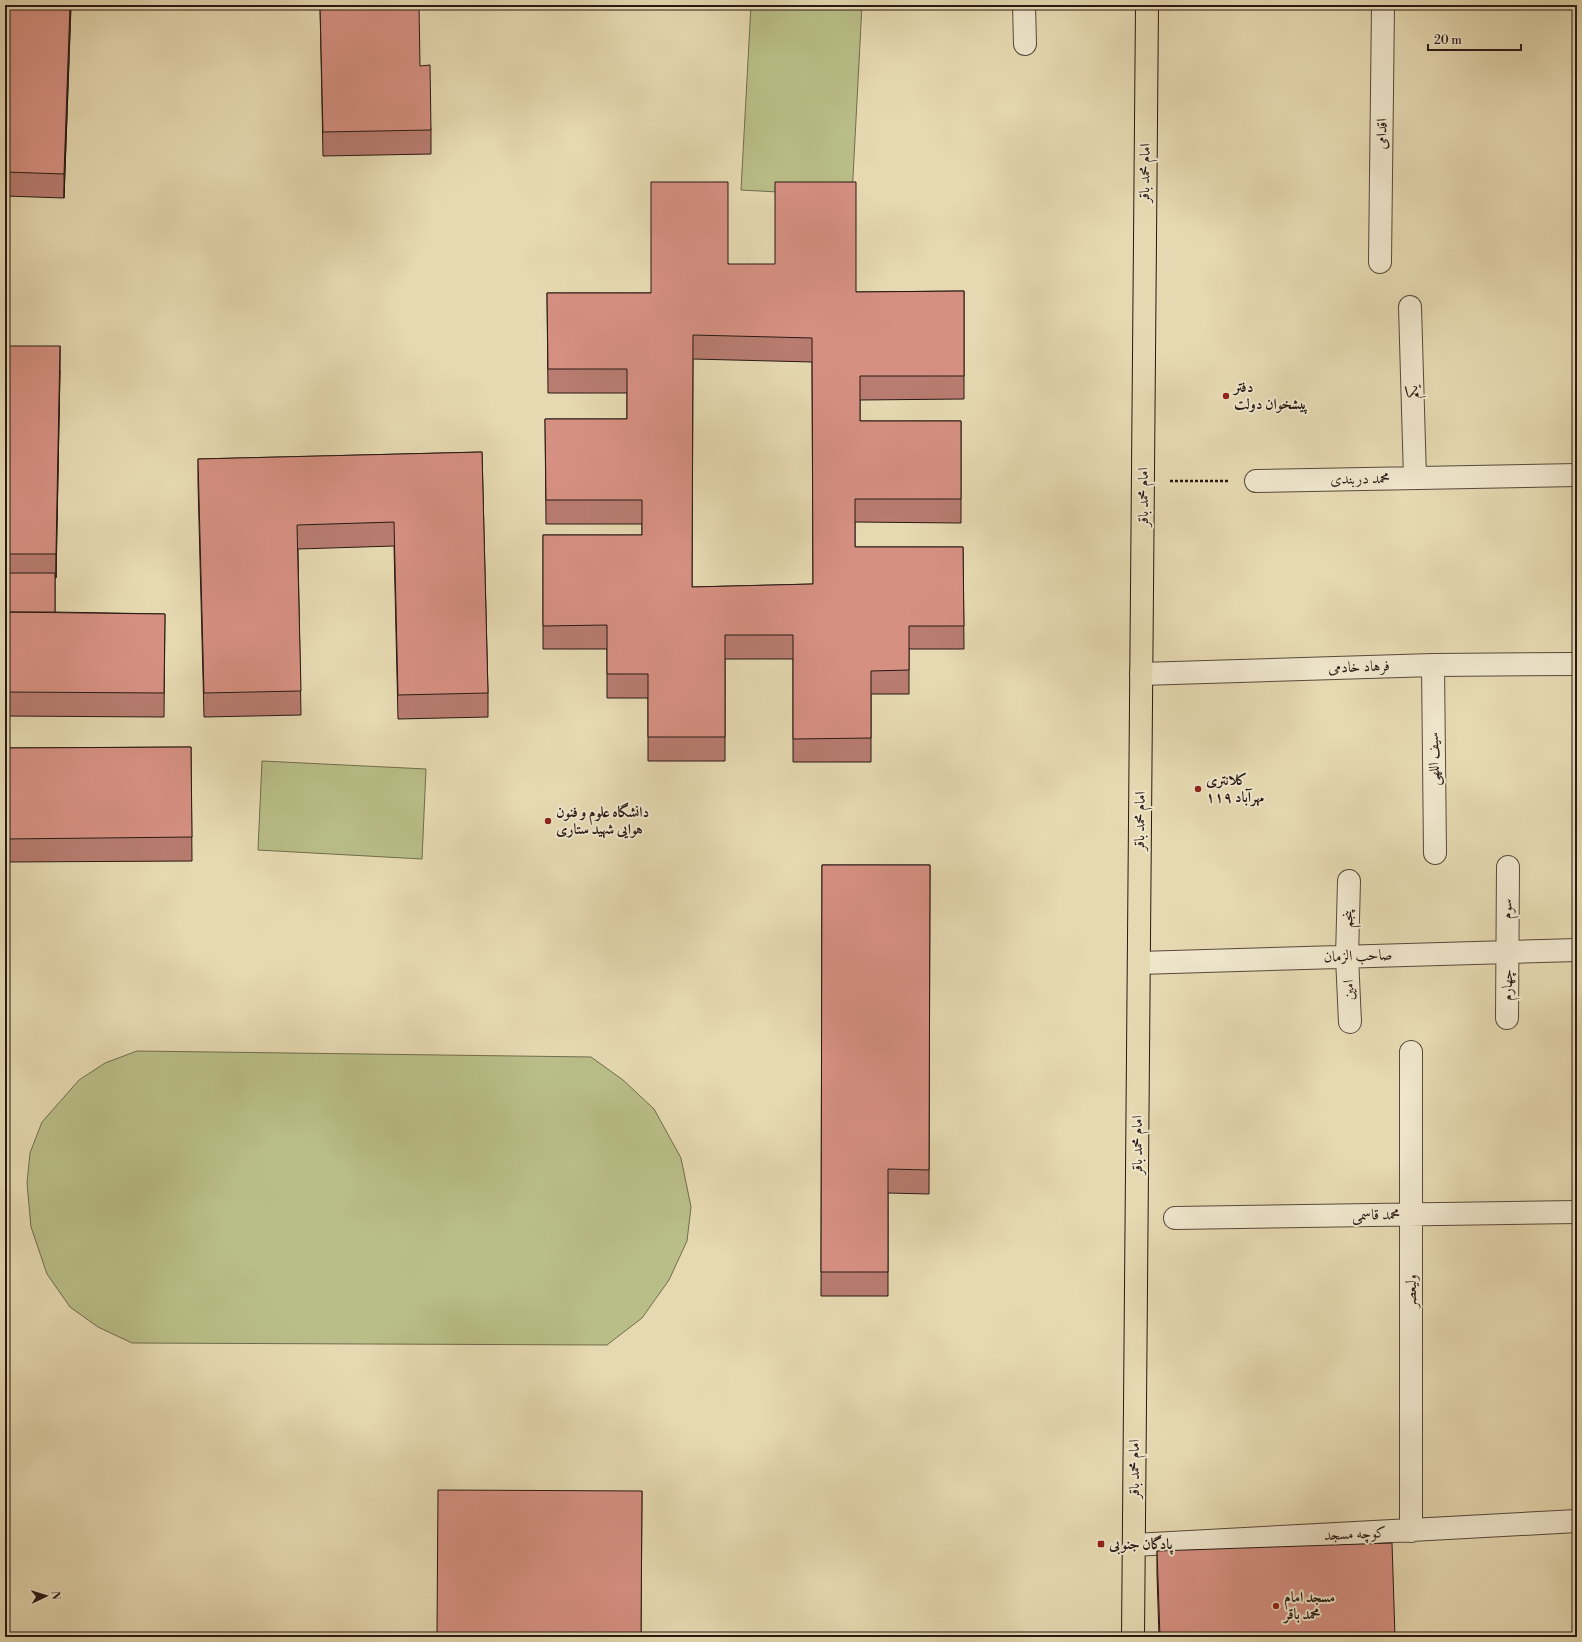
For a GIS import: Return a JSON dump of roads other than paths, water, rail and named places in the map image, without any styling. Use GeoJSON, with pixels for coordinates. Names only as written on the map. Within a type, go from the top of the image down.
{"type":"FeatureCollection","features":[{"type":"Feature","properties":{"kind":"main road","name":"امام محمد باقر"},"geometry":{"type":"LineString","coordinates":[[1133,1637],[1147,5]]}},
{"type":"Feature","properties":{"kind":"street"},"geometry":{"type":"LineString","coordinates":[[1024,5],[1025,44]]}},
{"type":"Feature","properties":{"kind":"street","name":"اقدامی"},"geometry":{"type":"LineString","coordinates":[[1380,262],[1383,5]]}},
{"type":"Feature","properties":{"kind":"street","name":"یکم"},"geometry":{"type":"LineString","coordinates":[[1410,307],[1415,478]]}},
{"type":"Feature","properties":{"kind":"street","name":"محمد دربندی"},"geometry":{"type":"LineString","coordinates":[[1256,481],[1577,475]]}},
{"type":"Feature","properties":{"kind":"street","name":"فرهاد خادمی"},"geometry":{"type":"LineString","coordinates":[[1141,674],[1433,665],[1577,664]]}},
{"type":"Feature","properties":{"kind":"street","name":"سیف اللهی"},"geometry":{"type":"LineString","coordinates":[[1433,665],[1435,853]]}},
{"type":"Feature","properties":{"kind":"street","name":"سوم"},"geometry":{"type":"LineString","coordinates":[[1507,952],[1508,866]]}},
{"type":"Feature","properties":{"kind":"street","name":"پنجم"},"geometry":{"type":"LineString","coordinates":[[1347,957],[1349,881]]}},
{"type":"Feature","properties":{"kind":"street","name":"صاحب الزمان"},"geometry":{"type":"LineString","coordinates":[[1139,963],[1577,950]]}},
{"type":"Feature","properties":{"kind":"street","name":"چهارم"},"geometry":{"type":"LineString","coordinates":[[1507,952],[1507,1018]]}},
{"type":"Feature","properties":{"kind":"street","name":"امین"},"geometry":{"type":"LineString","coordinates":[[1347,957],[1350,1022]]}},
{"type":"Feature","properties":{"kind":"street","name":"ولیعصر"},"geometry":{"type":"LineString","coordinates":[[1411,1052],[1411,1531]]}},
{"type":"Feature","properties":{"kind":"street","name":"محمد قاسمی"},"geometry":{"type":"LineString","coordinates":[[1175,1218],[1577,1212]]}},
{"type":"Feature","properties":{"kind":"street","name":"کوچه مسجد"},"geometry":{"type":"LineString","coordinates":[[1134,1545],[1577,1521]]}},
{"type":"Feature","properties":{"kind":"place","name":"دفتر پیشخوان دولت"},"geometry":{"type":"Point","coordinates":[1226,396]}},
{"type":"Feature","properties":{"kind":"place","name":"کلانتری ۱۱۹ مهرآباد"},"geometry":{"type":"Point","coordinates":[1198,789]}},
{"type":"Feature","properties":{"kind":"place","name":"دانشگاه علوم و فنون هوایی شهید ستاری"},"geometry":{"type":"Point","coordinates":[548,821]}},
{"type":"Feature","properties":{"kind":"place","name":"پادگان جنوبی"},"geometry":{"type":"Point","coordinates":[1101,1544]}},
{"type":"Feature","properties":{"kind":"place","name":"مسجد امام محمد باقر"},"geometry":{"type":"Point","coordinates":[1276,1606]}}]}
